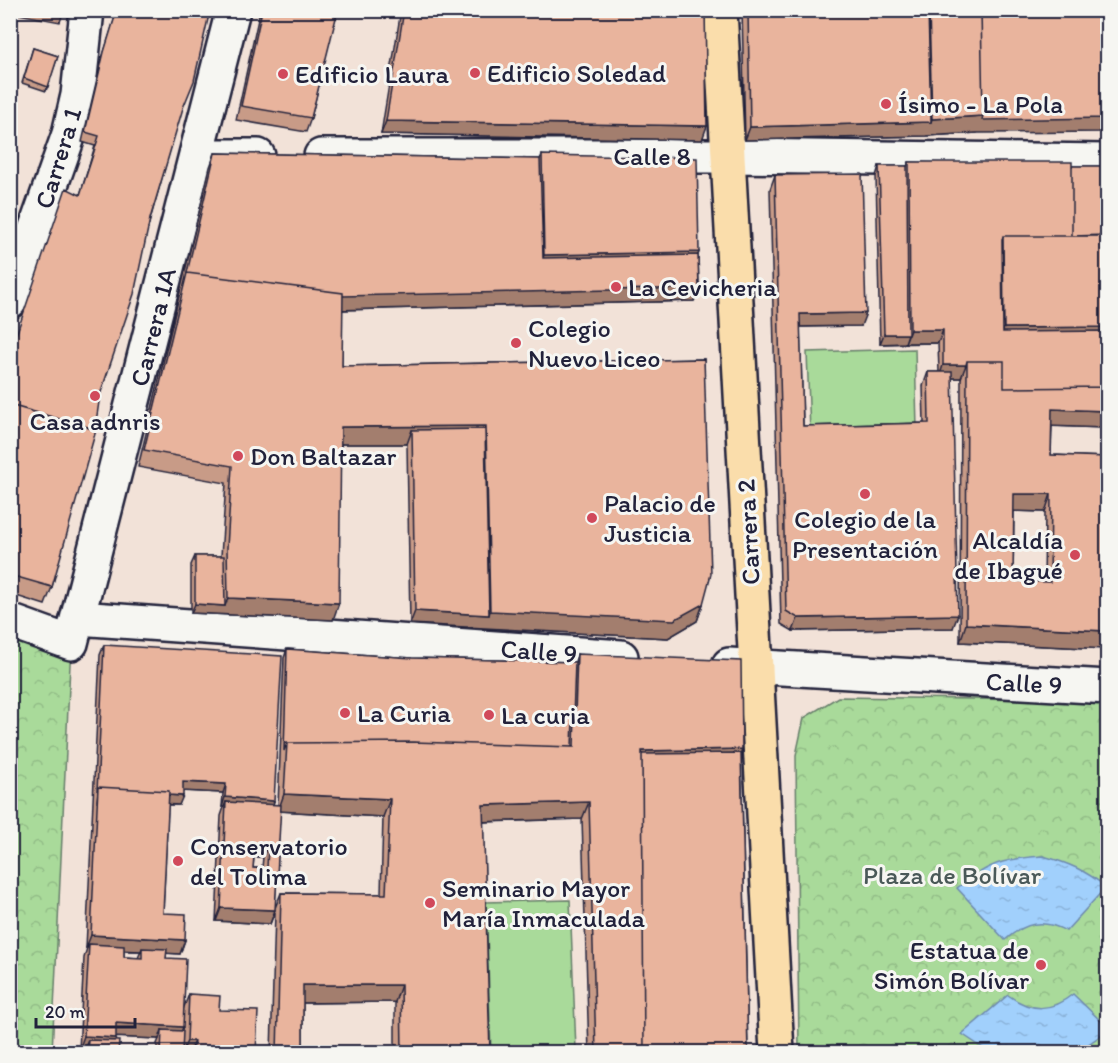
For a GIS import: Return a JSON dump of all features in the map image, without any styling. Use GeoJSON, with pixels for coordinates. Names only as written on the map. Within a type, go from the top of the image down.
{"type":"FeatureCollection","features":[{"type":"Feature","properties":{"kind":"main road","name":"Carrera 2"},"geometry":{"type":"LineString","coordinates":[[720,10],[777,1053]]}},
{"type":"Feature","properties":{"kind":"street","name":"Carrera 1"},"geometry":{"type":"LineString","coordinates":[[10,301],[69,134],[78,95],[87,10]]}},
{"type":"Feature","properties":{"kind":"street","name":"Carrera 1A"},"geometry":{"type":"LineString","coordinates":[[75,630],[233,10]]}},
{"type":"Feature","properties":{"kind":"street","name":"Calle 8"},"geometry":{"type":"LineString","coordinates":[[196,156],[727,156],[1107,161]]}},
{"type":"Feature","properties":{"kind":"street","name":"Calle 9"},"geometry":{"type":"LineString","coordinates":[[10,621],[75,630],[650,659]]}},
{"type":"Feature","properties":{"kind":"street","name":"Calle 9"},"geometry":{"type":"LineString","coordinates":[[697,663],[1107,687]]}},
{"type":"Feature","properties":{"kind":"green space"},"geometry":{"type":"Polygon","coordinates":[[[915,349],[917,429],[810,432],[807,352],[915,349]]]}},
{"type":"Feature","properties":{"kind":"green space"},"geometry":{"type":"Polygon","coordinates":[[[11,621],[71,643],[52,1052],[11,1052],[11,621]]]}},
{"type":"Feature","properties":{"kind":"green space","name":"Plaza de Bolívar"},"geometry":{"type":"Polygon","coordinates":[[[838,697],[1107,701],[1107,1052],[799,1052],[796,755],[804,718],[838,697]]]}},
{"type":"Feature","properties":{"kind":"green space"},"geometry":{"type":"Polygon","coordinates":[[[570,900],[576,1050],[491,1052],[486,902],[570,900]]]}},
{"type":"Feature","properties":{"kind":"water"},"geometry":{"type":"Polygon","coordinates":[[[1043,856],[1076,868],[1106,887],[1066,931],[1049,925],[1034,924],[1005,940],[957,888],[997,864],[1043,856]]]}},
{"type":"Feature","properties":{"kind":"water"},"geometry":{"type":"Polygon","coordinates":[[[1073,994],[1107,1027],[1107,1031],[1077,1052],[989,1052],[962,1034],[1008,995],[1025,1005],[1041,1008],[1057,1004],[1073,994]]]}},
{"type":"Feature","properties":{"kind":"building"},"geometry":{"type":"Polygon","coordinates":[[[117,10],[210,10],[194,81],[183,108],[150,219],[134,294],[100,395],[95,429],[10,405],[10,353],[66,188],[80,195],[99,136],[85,132],[104,52],[117,10]]]}},
{"type":"Feature","properties":{"kind":"building","name":"Edificio Laura"},"geometry":{"type":"Polygon","coordinates":[[[262,10],[321,10],[337,14],[311,118],[241,106],[262,10]]]}},
{"type":"Feature","properties":{"kind":"building"},"geometry":{"type":"Polygon","coordinates":[[[321,10],[337,10],[336,14],[321,10]]]}},
{"type":"Feature","properties":{"kind":"building"},"geometry":{"type":"Polygon","coordinates":[[[404,10],[705,10],[707,126],[386,121],[404,10]]]}},
{"type":"Feature","properties":{"kind":"building"},"geometry":{"type":"Polygon","coordinates":[[[748,10],[928,10],[931,122],[750,127],[748,10]]]}},
{"type":"Feature","properties":{"kind":"building"},"geometry":{"type":"Polygon","coordinates":[[[929,10],[981,10],[983,116],[932,119],[929,10]]]}},
{"type":"Feature","properties":{"kind":"building"},"geometry":{"type":"Polygon","coordinates":[[[981,10],[1107,10],[1107,118],[982,120],[981,10]]]}},
{"type":"Feature","properties":{"kind":"building"},"geometry":{"type":"Polygon","coordinates":[[[33,48],[58,56],[48,87],[24,78],[33,48]]]}},
{"type":"Feature","properties":{"kind":"building"},"geometry":{"type":"Polygon","coordinates":[[[215,153],[540,159],[543,258],[698,255],[699,288],[343,296],[343,293],[187,273],[186,277],[215,153]]]}},
{"type":"Feature","properties":{"kind":"building"},"geometry":{"type":"Polygon","coordinates":[[[542,155],[697,158],[699,252],[544,255],[542,155]]]}},
{"type":"Feature","properties":{"kind":"building"},"geometry":{"type":"Polygon","coordinates":[[[909,162],[1072,162],[1072,236],[1003,236],[1003,332],[1107,331],[1107,387],[1004,388],[1004,361],[967,361],[966,365],[943,365],[943,330],[910,330],[909,162]]]}},
{"type":"Feature","properties":{"kind":"building"},"geometry":{"type":"Polygon","coordinates":[[[879,166],[907,166],[908,334],[884,334],[879,166]]]}},
{"type":"Feature","properties":{"kind":"building"},"geometry":{"type":"Polygon","coordinates":[[[1072,166],[1107,166],[1107,235],[1072,236],[1072,166]]]}},
{"type":"Feature","properties":{"kind":"building","name":"Colegio de la Presentación"},"geometry":{"type":"Polygon","coordinates":[[[862,174],[866,313],[800,314],[803,426],[929,423],[928,372],[952,372],[958,615],[798,618],[786,611],[775,175],[862,174]]]}},
{"type":"Feature","properties":{"kind":"building"},"geometry":{"type":"Polygon","coordinates":[[[1003,236],[1107,236],[1107,327],[1004,328],[1003,236]]]}},
{"type":"Feature","properties":{"kind":"building"},"geometry":{"type":"Polygon","coordinates":[[[187,273],[343,293],[342,366],[704,359],[711,574],[703,604],[674,620],[490,611],[486,426],[341,427],[339,603],[228,598],[227,548],[232,466],[144,450],[187,273]]]}},
{"type":"Feature","properties":{"kind":"building","name":"Alcaldía de Ibagué"},"geometry":{"type":"Polygon","coordinates":[[[967,361],[1004,361],[1004,388],[1107,387],[1107,411],[1052,409],[1051,455],[1107,457],[1107,631],[966,624],[967,361]],[[1014,494],[1013,581],[1050,582],[1051,494],[1014,494]]]}},
{"type":"Feature","properties":{"kind":"building"},"geometry":{"type":"Polygon","coordinates":[[[10,405],[96,430],[52,587],[10,575],[10,405]]]}},
{"type":"Feature","properties":{"kind":"building"},"geometry":{"type":"Polygon","coordinates":[[[485,429],[489,615],[415,611],[412,430],[485,429]]]}},
{"type":"Feature","properties":{"kind":"building"},"geometry":{"type":"Polygon","coordinates":[[[195,556],[224,556],[225,606],[195,604],[195,556]]]}},
{"type":"Feature","properties":{"kind":"building"},"geometry":{"type":"Polygon","coordinates":[[[104,645],[282,656],[274,801],[225,797],[226,784],[183,782],[183,796],[169,795],[169,791],[98,787],[97,791],[104,645]]]}},
{"type":"Feature","properties":{"kind":"building"},"geometry":{"type":"Polygon","coordinates":[[[287,649],[412,658],[575,662],[572,747],[413,742],[287,743],[284,751],[287,649]]]}},
{"type":"Feature","properties":{"kind":"building","name":"Seminario Mayor María Inmaculada"},"geometry":{"type":"Polygon","coordinates":[[[577,654],[741,661],[742,749],[642,751],[644,1053],[596,1053],[589,802],[483,805],[490,1053],[402,1053],[401,985],[303,985],[303,1053],[277,1053],[281,893],[386,894],[390,799],[284,794],[287,743],[413,742],[574,747],[577,654]]]}},
{"type":"Feature","properties":{"kind":"building"},"geometry":{"type":"Polygon","coordinates":[[[741,753],[748,1053],[644,1053],[642,754],[741,753]]]}},
{"type":"Feature","properties":{"kind":"building"},"geometry":{"type":"Polygon","coordinates":[[[98,787],[169,791],[163,913],[186,914],[185,940],[91,935],[98,787]]]}},
{"type":"Feature","properties":{"kind":"building"},"geometry":{"type":"Polygon","coordinates":[[[226,802],[281,805],[275,910],[221,908],[226,802]],[[255,843],[253,868],[267,869],[268,844],[255,843]]]}},
{"type":"Feature","properties":{"kind":"building"},"geometry":{"type":"Polygon","coordinates":[[[89,944],[124,946],[124,957],[142,958],[142,948],[167,949],[166,958],[186,959],[183,1027],[116,1023],[116,1038],[84,1036],[89,944]]]}},
{"type":"Feature","properties":{"kind":"building"},"geometry":{"type":"Polygon","coordinates":[[[189,994],[220,996],[219,1010],[258,1011],[256,1053],[193,1053],[194,1041],[187,1041],[189,994]]]}},
{"type":"Feature","properties":{"kind":"building"},"geometry":{"type":"Polygon","coordinates":[[[162,1030],[183,1031],[182,1053],[161,1053],[162,1030]]]}},
{"type":"Feature","properties":{"kind":"building"},"geometry":{"type":"Polygon","coordinates":[[[88,1040],[119,1041],[118,1053],[87,1053],[88,1040]]]}},
{"type":"Feature","properties":{"kind":"place","name":"Edificio Soledad"},"geometry":{"type":"Point","coordinates":[475,73]}},
{"type":"Feature","properties":{"kind":"place","name":"Edificio Laura"},"geometry":{"type":"Point","coordinates":[283,74]}},
{"type":"Feature","properties":{"kind":"place","name":"Ísimo - La Pola"},"geometry":{"type":"Point","coordinates":[886,104]}},
{"type":"Feature","properties":{"kind":"place","name":"La Cevicheria"},"geometry":{"type":"Point","coordinates":[616,287]}},
{"type":"Feature","properties":{"kind":"place","name":"Colegio Nuevo Liceo"},"geometry":{"type":"Point","coordinates":[516,343]}},
{"type":"Feature","properties":{"kind":"place","name":"Casa adnris"},"geometry":{"type":"Point","coordinates":[95,396]}},
{"type":"Feature","properties":{"kind":"place","name":"Don Baltazar"},"geometry":{"type":"Point","coordinates":[238,456]}},
{"type":"Feature","properties":{"kind":"place","name":"Colegio de la Presentación"},"geometry":{"type":"Point","coordinates":[865,494]}},
{"type":"Feature","properties":{"kind":"place","name":"Palacio de Justicia"},"geometry":{"type":"Point","coordinates":[592,518]}},
{"type":"Feature","properties":{"kind":"place","name":"Alcaldía de Ibagué"},"geometry":{"type":"Point","coordinates":[1075,555]}},
{"type":"Feature","properties":{"kind":"place","name":"La Curia"},"geometry":{"type":"Point","coordinates":[345,713]}},
{"type":"Feature","properties":{"kind":"place","name":"La curia"},"geometry":{"type":"Point","coordinates":[489,715]}},
{"type":"Feature","properties":{"kind":"place","name":"Conservatorio del Tolima"},"geometry":{"type":"Point","coordinates":[178,861]}},
{"type":"Feature","properties":{"kind":"place","name":"Seminario Mayor María Inmaculada"},"geometry":{"type":"Point","coordinates":[430,903]}},
{"type":"Feature","properties":{"kind":"place","name":"Estatua de Simón Bolívar"},"geometry":{"type":"Point","coordinates":[1041,965]}}]}
